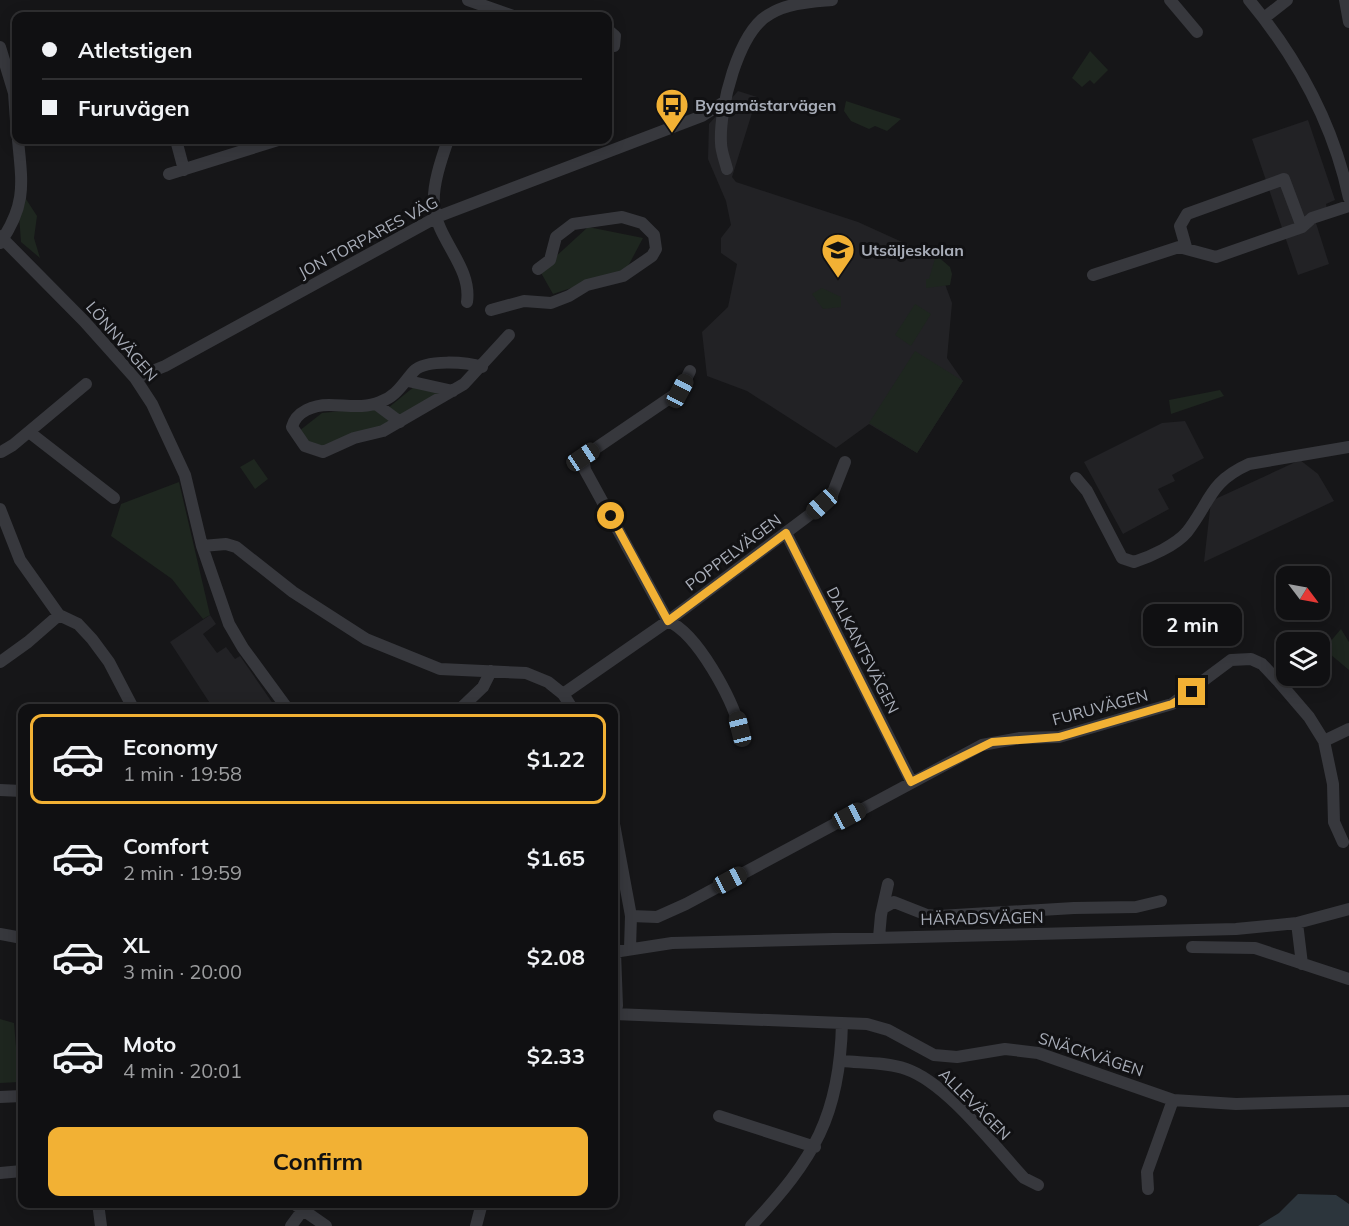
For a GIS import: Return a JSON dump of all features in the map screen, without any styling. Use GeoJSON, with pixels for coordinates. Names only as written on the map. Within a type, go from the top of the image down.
{"type":"FeatureCollection","features":[{"type":"Feature","properties":{"kind":"street"},"geometry":{"type":"LineString","coordinates":[[468,0],[490,12]]}},
{"type":"Feature","properties":{"kind":"street"},"geometry":{"type":"LineString","coordinates":[[727,169],[721,143],[724,102],[741,52],[757,23],[770,14],[792,5],[832,0]]}},
{"type":"Feature","properties":{"kind":"street"},"geometry":{"type":"LineString","coordinates":[[1170,0],[1197,32]]}},
{"type":"Feature","properties":{"kind":"street"},"geometry":{"type":"LineString","coordinates":[[1250,0],[1284,44],[1315,96],[1337,150],[1349,198]]}},
{"type":"Feature","properties":{"kind":"street"},"geometry":{"type":"LineString","coordinates":[[1264,18],[1287,0]]}},
{"type":"Feature","properties":{"kind":"street"},"geometry":{"type":"LineString","coordinates":[[1345,0],[1349,22]]}},
{"type":"Feature","properties":{"kind":"street"},"geometry":{"type":"LineString","coordinates":[[612,33],[615,36],[614,46],[612,46]]}},
{"type":"Feature","properties":{"kind":"street"},"geometry":{"type":"LineString","coordinates":[[0,47],[12,86]]}},
{"type":"Feature","properties":{"kind":"street","name":"JON TORPARES VÄG"},"geometry":{"type":"LineString","coordinates":[[135,378],[165,366],[436,216],[702,116],[724,102]]}},
{"type":"Feature","properties":{"kind":"street","name":"LÖNNVÄGEN"},"geometry":{"type":"LineString","coordinates":[[18,144],[23,192],[14,220],[1,239],[84,321],[135,378],[154,408],[185,475],[202,546],[229,624],[248,656],[284,704]]}},
{"type":"Feature","properties":{"kind":"street"},"geometry":{"type":"LineString","coordinates":[[177,144],[184,170]]}},
{"type":"Feature","properties":{"kind":"street"},"geometry":{"type":"LineString","coordinates":[[169,174],[265,144]]}},
{"type":"Feature","properties":{"kind":"street"},"geometry":{"type":"LineString","coordinates":[[447,144],[440,163],[434,206],[436,216],[469,286],[467,302]]}},
{"type":"Feature","properties":{"kind":"street"},"geometry":{"type":"LineString","coordinates":[[1186,247],[1180,226],[1187,214],[1284,179],[1302,227]]}},
{"type":"Feature","properties":{"kind":"street"},"geometry":{"type":"LineString","coordinates":[[1093,275],[1179,247],[1186,247],[1216,257],[1302,227],[1312,218],[1349,206]]}},
{"type":"Feature","properties":{"kind":"street"},"geometry":{"type":"LineString","coordinates":[[491,310],[524,302],[551,303],[587,285],[622,276],[652,256],[656,249],[654,235],[642,223],[622,217],[573,224],[556,237],[549,260],[538,269]]}},
{"type":"Feature","properties":{"kind":"street"},"geometry":{"type":"LineString","coordinates":[[482,367],[457,362],[424,366],[416,369],[408,381],[393,394],[376,404],[317,405],[299,415],[292,427],[305,447],[323,452],[330,451],[354,438],[383,431],[453,392],[482,367],[509,335]]}},
{"type":"Feature","properties":{"kind":"street"},"geometry":{"type":"LineString","coordinates":[[690,371],[680,391],[583,457],[585,470],[668,621],[677,625],[708,663],[734,707],[740,729]]}},
{"type":"Feature","properties":{"kind":"street"},"geometry":{"type":"LineString","coordinates":[[408,381],[453,392]]}},
{"type":"Feature","properties":{"kind":"street"},"geometry":{"type":"LineString","coordinates":[[0,452],[29,432],[86,384]]}},
{"type":"Feature","properties":{"kind":"street"},"geometry":{"type":"LineString","coordinates":[[376,404],[400,422]]}},
{"type":"Feature","properties":{"kind":"street"},"geometry":{"type":"LineString","coordinates":[[29,432],[114,498]]}},
{"type":"Feature","properties":{"kind":"street"},"geometry":{"type":"LineString","coordinates":[[1076,478],[1087,491],[1122,558],[1134,562],[1183,536],[1214,487],[1234,471],[1249,464],[1349,447]]}},
{"type":"Feature","properties":{"kind":"street","name":"POPPELVÄGEN"},"geometry":{"type":"LineString","coordinates":[[563,694],[668,621],[786,533],[832,495],[845,462]]}},
{"type":"Feature","properties":{"kind":"street"},"geometry":{"type":"LineString","coordinates":[[0,509],[20,560],[59,615],[78,624],[110,662],[131,704]]}},
{"type":"Feature","properties":{"kind":"street","name":"DALKANTSVÄGEN"},"geometry":{"type":"LineString","coordinates":[[786,533],[911,782]]}},
{"type":"Feature","properties":{"kind":"street"},"geometry":{"type":"LineString","coordinates":[[202,546],[226,544],[236,547],[293,592],[366,639],[440,669],[526,673],[548,682],[563,694],[569,704]]}},
{"type":"Feature","properties":{"kind":"street"},"geometry":{"type":"LineString","coordinates":[[0,662],[28,642],[59,615]]}},
{"type":"Feature","properties":{"kind":"street","name":"FURUVÄGEN"},"geometry":{"type":"LineString","coordinates":[[911,782],[992,742],[1059,737],[1172,704],[1231,660],[1251,658],[1262,664],[1309,717],[1324,741],[1332,784],[1334,822],[1343,842]]}},
{"type":"Feature","properties":{"kind":"street"},"geometry":{"type":"LineString","coordinates":[[465,704],[483,687],[491,671]]}},
{"type":"Feature","properties":{"kind":"street"},"geometry":{"type":"LineString","coordinates":[[1324,741],[1349,729]]}},
{"type":"Feature","properties":{"kind":"street"},"geometry":{"type":"LineString","coordinates":[[631,916],[657,917],[911,782]]}},
{"type":"Feature","properties":{"kind":"street"},"geometry":{"type":"LineString","coordinates":[[0,790],[18,791]]}},
{"type":"Feature","properties":{"kind":"street"},"geometry":{"type":"LineString","coordinates":[[618,846],[631,916],[630,948]]}},
{"type":"Feature","properties":{"kind":"street"},"geometry":{"type":"LineString","coordinates":[[879,937],[888,884]]}},
{"type":"Feature","properties":{"kind":"street","name":"HÄRADSVÄGEN"},"geometry":{"type":"LineString","coordinates":[[883,908],[894,902],[927,915],[939,916],[1141,907],[1161,901]]}},
{"type":"Feature","properties":{"kind":"street","name":"HÄRADSVÄGEN"},"geometry":{"type":"LineString","coordinates":[[618,951],[672,943],[1236,929],[1297,923],[1349,909]]}},
{"type":"Feature","properties":{"kind":"street"},"geometry":{"type":"LineString","coordinates":[[1297,923],[1302,964]]}},
{"type":"Feature","properties":{"kind":"street"},"geometry":{"type":"LineString","coordinates":[[0,934],[18,937]]}},
{"type":"Feature","properties":{"kind":"street"},"geometry":{"type":"LineString","coordinates":[[1192,947],[1255,948],[1349,979]]}},
{"type":"Feature","properties":{"kind":"street","name":"SNÄCKVÄGEN"},"geometry":{"type":"LineString","coordinates":[[618,1013],[876,1026],[927,1052],[943,1057],[1005,1049],[1038,1053],[1173,1100],[1236,1104],[1349,1101]]}},
{"type":"Feature","properties":{"kind":"street"},"geometry":{"type":"LineString","coordinates":[[751,1226],[799,1172],[815,1147],[836,1095],[842,1061],[842,1023]]}},
{"type":"Feature","properties":{"kind":"street","name":"ALLEVÄGEN"},"geometry":{"type":"LineString","coordinates":[[842,1061],[893,1065],[924,1076],[945,1093],[1024,1178],[1038,1185]]}},
{"type":"Feature","properties":{"kind":"street"},"geometry":{"type":"LineString","coordinates":[[0,1097],[18,1096]]}},
{"type":"Feature","properties":{"kind":"street"},"geometry":{"type":"LineString","coordinates":[[1148,1189],[1147,1172],[1173,1100]]}},
{"type":"Feature","properties":{"kind":"street"},"geometry":{"type":"LineString","coordinates":[[719,1116],[815,1147]]}},
{"type":"Feature","properties":{"kind":"street"},"geometry":{"type":"LineString","coordinates":[[0,1173],[18,1171]]}},
{"type":"Feature","properties":{"kind":"street"},"geometry":{"type":"LineString","coordinates":[[99,1208],[101,1226]]}},
{"type":"Feature","properties":{"kind":"street"},"geometry":{"type":"LineString","coordinates":[[291,1226],[298,1208]]}},
{"type":"Feature","properties":{"kind":"street"},"geometry":{"type":"LineString","coordinates":[[299,1208],[326,1226]]}},
{"type":"Feature","properties":{"kind":"street"},"geometry":{"type":"LineString","coordinates":[[476,1226],[481,1208]]}},
{"type":"Feature","properties":{"kind":"shaded area"},"geometry":{"type":"Polygon","coordinates":[[[1090,51],[1108,70],[1094,84],[1090,80],[1082,87],[1072,78],[1090,51]]]}},
{"type":"Feature","properties":{"kind":"shaded area","name":"Utsäljeskolan"},"geometry":{"type":"Polygon","coordinates":[[[738,91],[757,97],[732,177],[736,182],[858,222],[935,257],[952,303],[947,358],[963,381],[917,453],[869,424],[836,448],[747,391],[707,376],[702,332],[728,307],[737,264],[721,253],[721,238],[731,225],[726,201],[708,159],[709,124],[738,91]]]}},
{"type":"Feature","properties":{"kind":"shaded area"},"geometry":{"type":"Polygon","coordinates":[[[846,101],[901,119],[887,131],[875,126],[869,129],[851,121],[844,111],[846,101]]]}},
{"type":"Feature","properties":{"kind":"shaded area"},"geometry":{"type":"Polygon","coordinates":[[[1308,120],[1335,200],[1326,204],[1328,215],[1315,220],[1329,264],[1298,275],[1252,139],[1308,120]]]}},
{"type":"Feature","properties":{"kind":"shaded area"},"geometry":{"type":"Polygon","coordinates":[[[24,196],[37,216],[34,238],[40,258],[21,242],[19,215],[24,196]]]}},
{"type":"Feature","properties":{"kind":"shaded area"},"geometry":{"type":"Polygon","coordinates":[[[588,227],[643,238],[626,270],[553,294],[540,271],[588,227]]]}},
{"type":"Feature","properties":{"kind":"shaded area"},"geometry":{"type":"Polygon","coordinates":[[[936,255],[950,267],[952,274],[950,285],[926,288],[926,279],[929,279],[936,255]]]}},
{"type":"Feature","properties":{"kind":"shaded area"},"geometry":{"type":"Polygon","coordinates":[[[822,288],[841,297],[841,307],[823,309],[812,294],[822,288]]]}},
{"type":"Feature","properties":{"kind":"shaded area"},"geometry":{"type":"Polygon","coordinates":[[[915,304],[931,314],[911,346],[895,335],[915,304]]]}},
{"type":"Feature","properties":{"kind":"shaded area"},"geometry":{"type":"Polygon","coordinates":[[[915,351],[963,381],[917,453],[869,423],[915,351]]]}},
{"type":"Feature","properties":{"kind":"shaded area"},"geometry":{"type":"Polygon","coordinates":[[[415,386],[444,393],[402,418],[388,408],[415,386]]]}},
{"type":"Feature","properties":{"kind":"shaded area"},"geometry":{"type":"Polygon","coordinates":[[[1220,390],[1224,396],[1171,414],[1169,400],[1220,390]]]}},
{"type":"Feature","properties":{"kind":"shaded area"},"geometry":{"type":"Polygon","coordinates":[[[378,407],[395,422],[323,449],[304,442],[299,431],[322,413],[378,407]]]}},
{"type":"Feature","properties":{"kind":"shaded area"},"geometry":{"type":"Polygon","coordinates":[[[1185,421],[1204,458],[1172,475],[1175,481],[1158,489],[1169,509],[1123,534],[1084,462],[1162,423],[1185,421]]]}},
{"type":"Feature","properties":{"kind":"shaded area"},"geometry":{"type":"Polygon","coordinates":[[[254,459],[268,479],[255,489],[240,467],[254,459]]]}},
{"type":"Feature","properties":{"kind":"shaded area"},"geometry":{"type":"Polygon","coordinates":[[[1300,460],[1318,474],[1334,501],[1204,562],[1211,501],[1300,460]]]}},
{"type":"Feature","properties":{"kind":"shaded area"},"geometry":{"type":"Polygon","coordinates":[[[179,482],[210,615],[203,619],[172,579],[111,536],[121,504],[179,482]]]}},
{"type":"Feature","properties":{"kind":"shaded area"},"geometry":{"type":"Polygon","coordinates":[[[210,615],[216,624],[203,634],[217,653],[226,647],[235,659],[240,656],[273,704],[210,704],[170,642],[210,615]]]}},
{"type":"Feature","properties":{"kind":"shaded area"},"geometry":{"type":"Polygon","coordinates":[[[1341,629],[1349,642],[1349,670],[1330,654],[1330,642],[1341,629]]]}},
{"type":"Feature","properties":{"kind":"shaded area"},"geometry":{"type":"Polygon","coordinates":[[[0,1019],[14,1023],[18,1082],[0,1083],[0,1019]]]}},
{"type":"Feature","properties":{"kind":"shaded area"},"geometry":{"type":"Polygon","coordinates":[[[1298,1194],[1336,1195],[1349,1204],[1349,1226],[1258,1226],[1279,1213],[1298,1194]]]}},
{"type":"Feature","properties":{"kind":"place","name":"Byggmästarvägen"},"geometry":{"type":"Point","coordinates":[672,134]}},
{"type":"Feature","properties":{"kind":"place","name":"Utsäljeskolan"},"geometry":{"type":"Point","coordinates":[838,279]}},
{"type":"Feature","properties":{"kind":"route"},"geometry":{"type":"LineString","coordinates":[[611,516],[668,621],[786,533],[846,654],[906,767],[911,782],[992,742],[1020,738],[1059,737],[1172,704],[1192,692]]}}]}
